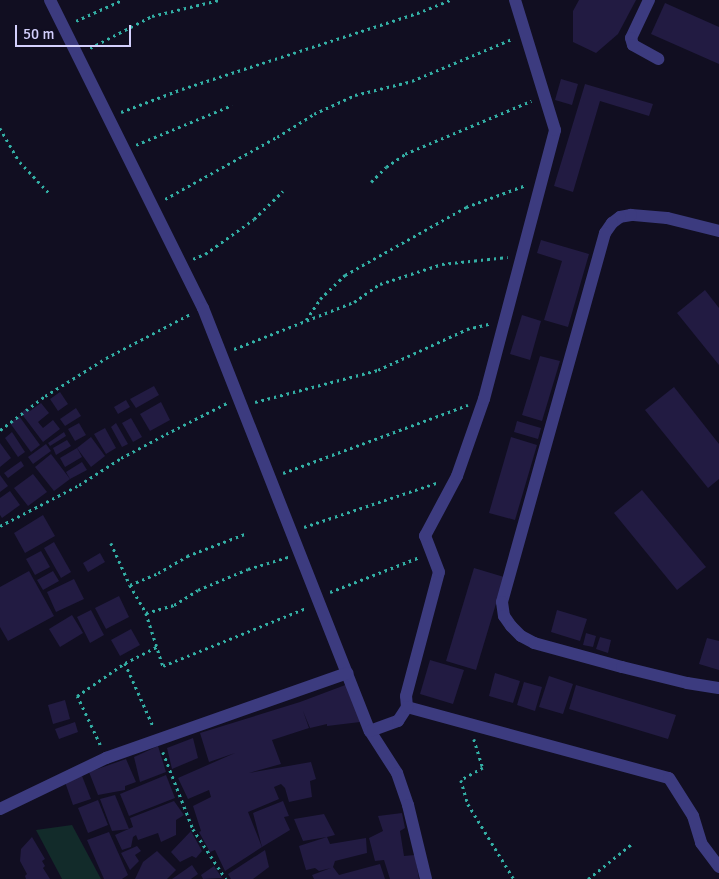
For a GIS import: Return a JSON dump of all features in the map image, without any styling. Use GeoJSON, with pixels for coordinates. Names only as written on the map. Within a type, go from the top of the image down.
{"type":"FeatureCollection","features":[{"type":"Feature","properties":{"kind":"street"},"geometry":{"type":"LineString","coordinates":[[50,0],[203,308],[370,731],[397,773],[408,805],[426,879]]}},
{"type":"Feature","properties":{"kind":"street"},"geometry":{"type":"LineString","coordinates":[[370,731],[398,721],[407,707],[406,696],[439,572],[426,536],[457,476],[484,399],[555,130],[515,0]]}},
{"type":"Feature","properties":{"kind":"street"},"geometry":{"type":"LineString","coordinates":[[649,0],[631,38],[633,45],[658,59]]}},
{"type":"Feature","properties":{"kind":"street"},"geometry":{"type":"LineString","coordinates":[[719,231],[667,218],[631,215],[620,217],[612,223],[605,233],[502,602],[504,616],[510,626],[521,636],[534,643],[669,679],[719,688]]}},
{"type":"Feature","properties":{"kind":"street"},"geometry":{"type":"LineString","coordinates":[[0,809],[106,758],[347,673]]}},
{"type":"Feature","properties":{"kind":"street"},"geometry":{"type":"LineString","coordinates":[[407,707],[670,778],[693,816],[702,843],[719,867]]}},
{"type":"Feature","properties":{"kind":"path"},"geometry":{"type":"LineString","coordinates":[[63,27],[122,0]]}},
{"type":"Feature","properties":{"kind":"path"},"geometry":{"type":"LineString","coordinates":[[77,54],[152,16],[219,0]]}},
{"type":"Feature","properties":{"kind":"path"},"geometry":{"type":"LineString","coordinates":[[109,119],[135,105],[414,14],[450,0]]}},
{"type":"Feature","properties":{"kind":"path"},"geometry":{"type":"LineString","coordinates":[[152,205],[179,193],[314,114],[355,94],[412,81],[526,35]]}},
{"type":"Feature","properties":{"kind":"path"},"geometry":{"type":"LineString","coordinates":[[371,182],[405,154],[544,96]]}},
{"type":"Feature","properties":{"kind":"path"},"geometry":{"type":"LineString","coordinates":[[124,150],[232,105]]}},
{"type":"Feature","properties":{"kind":"path"},"geometry":{"type":"LineString","coordinates":[[0,128],[20,162],[50,194]]}},
{"type":"Feature","properties":{"kind":"path"},"geometry":{"type":"LineString","coordinates":[[305,321],[320,299],[345,275],[466,207],[535,182],[541,183]]}},
{"type":"Feature","properties":{"kind":"path"},"geometry":{"type":"LineString","coordinates":[[181,264],[205,254],[254,219],[283,191]]}},
{"type":"Feature","properties":{"kind":"path"},"geometry":{"type":"LineString","coordinates":[[221,354],[354,302],[380,284],[442,264],[516,256],[521,258]]}},
{"type":"Feature","properties":{"kind":"path"},"geometry":{"type":"LineString","coordinates":[[0,430],[46,396],[106,358],[203,308]]}},
{"type":"Feature","properties":{"kind":"path"},"geometry":{"type":"LineString","coordinates":[[0,526],[79,485],[158,438],[240,402],[378,370],[467,329],[504,323]]}},
{"type":"Feature","properties":{"kind":"path"},"geometry":{"type":"LineString","coordinates":[[270,478],[484,399]]}},
{"type":"Feature","properties":{"kind":"path"},"geometry":{"type":"LineString","coordinates":[[291,532],[457,476]]}},
{"type":"Feature","properties":{"kind":"path"},"geometry":{"type":"LineString","coordinates":[[130,585],[158,573],[187,556],[244,534]]}},
{"type":"Feature","properties":{"kind":"path"},"geometry":{"type":"LineString","coordinates":[[111,542],[130,585],[146,613],[163,666],[432,553]]}},
{"type":"Feature","properties":{"kind":"path"},"geometry":{"type":"LineString","coordinates":[[146,613],[174,605],[198,590],[248,569],[300,554]]}},
{"type":"Feature","properties":{"kind":"path"},"geometry":{"type":"LineString","coordinates":[[106,758],[77,696],[125,663],[157,647]]}},
{"type":"Feature","properties":{"kind":"path"},"geometry":{"type":"LineString","coordinates":[[125,663],[158,739],[193,829],[226,879]]}},
{"type":"Feature","properties":{"kind":"path"},"geometry":{"type":"LineString","coordinates":[[469,725],[483,768],[461,780],[468,804],[514,879]]}},
{"type":"Feature","properties":{"kind":"path"},"geometry":{"type":"LineString","coordinates":[[588,879],[633,843]]}},
{"type":"Feature","properties":{"kind":"green space"},"geometry":{"type":"Polygon","coordinates":[[[72,825],[101,879],[62,879],[36,830],[72,825]]]}},
{"type":"Feature","properties":{"kind":"building"},"geometry":{"type":"Polygon","coordinates":[[[579,0],[636,0],[618,34],[596,53],[573,42],[573,11],[579,0]]]}},
{"type":"Feature","properties":{"kind":"building"},"geometry":{"type":"Polygon","coordinates":[[[665,3],[719,27],[719,64],[651,34],[665,3]]]}},
{"type":"Feature","properties":{"kind":"building"},"geometry":{"type":"Polygon","coordinates":[[[561,79],[578,84],[572,105],[555,100],[561,79]]]}},
{"type":"Feature","properties":{"kind":"building"},"geometry":{"type":"Polygon","coordinates":[[[585,84],[653,104],[649,116],[600,101],[573,192],[554,186],[585,84]]]}},
{"type":"Feature","properties":{"kind":"building"},"geometry":{"type":"Polygon","coordinates":[[[541,240],[589,254],[568,327],[544,320],[562,261],[537,253],[541,240]]]}},
{"type":"Feature","properties":{"kind":"building"},"geometry":{"type":"Polygon","coordinates":[[[705,290],[719,308],[719,365],[677,313],[705,290]]]}},
{"type":"Feature","properties":{"kind":"building"},"geometry":{"type":"Polygon","coordinates":[[[522,315],[541,321],[530,360],[510,354],[522,315]]]}},
{"type":"Feature","properties":{"kind":"building"},"geometry":{"type":"Polygon","coordinates":[[[540,356],[560,361],[542,421],[522,415],[540,356]]]}},
{"type":"Feature","properties":{"kind":"building"},"geometry":{"type":"Polygon","coordinates":[[[154,386],[159,395],[136,408],[130,399],[154,386]]]}},
{"type":"Feature","properties":{"kind":"building"},"geometry":{"type":"Polygon","coordinates":[[[674,387],[719,444],[719,479],[708,488],[645,410],[674,387]]]}},
{"type":"Feature","properties":{"kind":"building"},"geometry":{"type":"Polygon","coordinates":[[[60,392],[68,404],[58,411],[50,399],[60,392]]]}},
{"type":"Feature","properties":{"kind":"building"},"geometry":{"type":"Polygon","coordinates":[[[126,400],[130,407],[118,414],[114,407],[126,400]]]}},
{"type":"Feature","properties":{"kind":"building"},"geometry":{"type":"Polygon","coordinates":[[[161,402],[170,420],[150,431],[140,414],[161,402]]]}},
{"type":"Feature","properties":{"kind":"building"},"geometry":{"type":"Polygon","coordinates":[[[41,403],[49,413],[38,422],[43,428],[53,420],[60,429],[43,442],[21,413],[27,408],[30,411],[41,403]]]}},
{"type":"Feature","properties":{"kind":"building"},"geometry":{"type":"Polygon","coordinates":[[[76,408],[81,416],[65,426],[60,419],[76,408]]]}},
{"type":"Feature","properties":{"kind":"building"},"geometry":{"type":"Polygon","coordinates":[[[19,416],[40,445],[31,452],[10,423],[19,416]]]}},
{"type":"Feature","properties":{"kind":"building"},"geometry":{"type":"Polygon","coordinates":[[[131,418],[142,437],[133,442],[122,423],[131,418]]]}},
{"type":"Feature","properties":{"kind":"building"},"geometry":{"type":"Polygon","coordinates":[[[517,421],[541,428],[538,439],[514,432],[517,421]]]}},
{"type":"Feature","properties":{"kind":"building"},"geometry":{"type":"Polygon","coordinates":[[[79,423],[86,435],[75,441],[68,429],[79,423]]]}},
{"type":"Feature","properties":{"kind":"building"},"geometry":{"type":"Polygon","coordinates":[[[116,423],[128,444],[122,447],[111,427],[116,423]]]}},
{"type":"Feature","properties":{"kind":"building"},"geometry":{"type":"Polygon","coordinates":[[[105,428],[116,448],[106,454],[94,434],[105,428]]]}},
{"type":"Feature","properties":{"kind":"building"},"geometry":{"type":"Polygon","coordinates":[[[12,432],[25,452],[18,457],[5,438],[12,432]]]}},
{"type":"Feature","properties":{"kind":"building"},"geometry":{"type":"Polygon","coordinates":[[[64,432],[66,436],[50,446],[48,443],[64,432]]]}},
{"type":"Feature","properties":{"kind":"building"},"geometry":{"type":"Polygon","coordinates":[[[91,437],[105,456],[91,467],[77,448],[91,437]]]}},
{"type":"Feature","properties":{"kind":"building"},"geometry":{"type":"Polygon","coordinates":[[[511,437],[537,445],[515,520],[489,513],[511,437]]]}},
{"type":"Feature","properties":{"kind":"building"},"geometry":{"type":"Polygon","coordinates":[[[67,440],[71,446],[56,455],[53,448],[67,440]]]}},
{"type":"Feature","properties":{"kind":"building"},"geometry":{"type":"Polygon","coordinates":[[[0,443],[11,458],[0,467],[0,443]]]}},
{"type":"Feature","properties":{"kind":"building"},"geometry":{"type":"Polygon","coordinates":[[[46,444],[51,451],[33,464],[28,457],[46,444]]]}},
{"type":"Feature","properties":{"kind":"building"},"geometry":{"type":"Polygon","coordinates":[[[77,448],[82,457],[65,467],[60,458],[77,448]]]}},
{"type":"Feature","properties":{"kind":"building"},"geometry":{"type":"Polygon","coordinates":[[[51,454],[70,479],[54,491],[35,467],[51,454]]]}},
{"type":"Feature","properties":{"kind":"building"},"geometry":{"type":"Polygon","coordinates":[[[21,461],[24,466],[8,478],[4,473],[21,461]]]}},
{"type":"Feature","properties":{"kind":"building"},"geometry":{"type":"Polygon","coordinates":[[[82,462],[87,470],[70,479],[66,472],[82,462]]]}},
{"type":"Feature","properties":{"kind":"building"},"geometry":{"type":"Polygon","coordinates":[[[33,474],[47,492],[28,506],[14,488],[33,474]]]}},
{"type":"Feature","properties":{"kind":"building"},"geometry":{"type":"Polygon","coordinates":[[[0,475],[8,486],[0,492],[0,475]]]}},
{"type":"Feature","properties":{"kind":"building"},"geometry":{"type":"Polygon","coordinates":[[[642,490],[706,567],[677,590],[614,513],[642,490]]]}},
{"type":"Feature","properties":{"kind":"building"},"geometry":{"type":"Polygon","coordinates":[[[10,491],[20,505],[2,518],[0,515],[0,498],[10,491]]]}},
{"type":"Feature","properties":{"kind":"building"},"geometry":{"type":"Polygon","coordinates":[[[43,515],[55,536],[25,553],[14,533],[43,515]]]}},
{"type":"Feature","properties":{"kind":"building"},"geometry":{"type":"Polygon","coordinates":[[[54,542],[71,572],[61,578],[44,548],[54,542]]]}},
{"type":"Feature","properties":{"kind":"building"},"geometry":{"type":"Polygon","coordinates":[[[41,551],[50,567],[35,575],[26,559],[41,551]]]}},
{"type":"Feature","properties":{"kind":"building"},"geometry":{"type":"Polygon","coordinates":[[[100,553],[105,562],[88,572],[83,563],[100,553]]]}},
{"type":"Feature","properties":{"kind":"building"},"geometry":{"type":"Polygon","coordinates":[[[474,568],[504,577],[476,670],[446,661],[474,568]]]}},
{"type":"Feature","properties":{"kind":"building"},"geometry":{"type":"Polygon","coordinates":[[[29,571],[54,616],[8,641],[0,627],[0,587],[29,571]]]}},
{"type":"Feature","properties":{"kind":"building"},"geometry":{"type":"Polygon","coordinates":[[[53,571],[59,581],[43,590],[37,580],[53,571]]]}},
{"type":"Feature","properties":{"kind":"building"},"geometry":{"type":"Polygon","coordinates":[[[74,579],[84,599],[56,612],[47,592],[74,579]]]}},
{"type":"Feature","properties":{"kind":"building"},"geometry":{"type":"Polygon","coordinates":[[[119,596],[129,617],[106,629],[95,608],[119,596]]]}},
{"type":"Feature","properties":{"kind":"building"},"geometry":{"type":"Polygon","coordinates":[[[91,610],[104,635],[90,643],[77,617],[91,610]]]}},
{"type":"Feature","properties":{"kind":"building"},"geometry":{"type":"Polygon","coordinates":[[[557,610],[587,619],[580,641],[551,632],[557,610]]]}},
{"type":"Feature","properties":{"kind":"building"},"geometry":{"type":"Polygon","coordinates":[[[72,615],[83,633],[60,647],[49,629],[72,615]]]}},
{"type":"Feature","properties":{"kind":"building"},"geometry":{"type":"Polygon","coordinates":[[[131,629],[140,645],[120,656],[111,640],[131,629]]]}},
{"type":"Feature","properties":{"kind":"building"},"geometry":{"type":"Polygon","coordinates":[[[586,633],[596,636],[593,647],[583,645],[586,633]]]}},
{"type":"Feature","properties":{"kind":"building"},"geometry":{"type":"Polygon","coordinates":[[[600,637],[611,640],[608,653],[596,649],[600,637]]]}},
{"type":"Feature","properties":{"kind":"building"},"geometry":{"type":"Polygon","coordinates":[[[707,638],[719,641],[719,670],[699,664],[707,638]]]}},
{"type":"Feature","properties":{"kind":"building"},"geometry":{"type":"Polygon","coordinates":[[[430,660],[464,670],[453,704],[420,694],[430,660]]]}},
{"type":"Feature","properties":{"kind":"building"},"geometry":{"type":"Polygon","coordinates":[[[495,673],[520,681],[513,703],[489,696],[495,673]]]}},
{"type":"Feature","properties":{"kind":"building"},"geometry":{"type":"Polygon","coordinates":[[[549,676],[573,684],[563,714],[539,707],[549,676]]]}},
{"type":"Feature","properties":{"kind":"building"},"geometry":{"type":"Polygon","coordinates":[[[524,682],[542,687],[535,711],[517,705],[524,682]]]}},
{"type":"Feature","properties":{"kind":"building"},"geometry":{"type":"Polygon","coordinates":[[[348,684],[360,722],[327,726],[327,724],[310,728],[303,711],[309,728],[272,740],[281,764],[249,773],[311,762],[316,779],[310,781],[312,797],[289,802],[285,788],[281,784],[274,787],[279,799],[248,812],[262,847],[225,871],[215,850],[210,852],[199,832],[201,831],[193,806],[211,797],[209,790],[188,799],[178,778],[235,753],[209,762],[200,733],[300,702],[348,684]]]}},
{"type":"Feature","properties":{"kind":"building"},"geometry":{"type":"Polygon","coordinates":[[[576,685],[676,715],[668,739],[569,709],[576,685]]]}},
{"type":"Feature","properties":{"kind":"building"},"geometry":{"type":"Polygon","coordinates":[[[65,700],[70,719],[53,724],[48,705],[65,700]]]}},
{"type":"Feature","properties":{"kind":"building"},"geometry":{"type":"Polygon","coordinates":[[[75,722],[78,732],[59,739],[55,729],[75,722]]]}},
{"type":"Feature","properties":{"kind":"building"},"geometry":{"type":"Polygon","coordinates":[[[193,738],[198,758],[172,769],[167,748],[193,738]]]}},
{"type":"Feature","properties":{"kind":"building"},"geometry":{"type":"Polygon","coordinates":[[[158,746],[166,772],[140,782],[134,757],[158,746]]]}},
{"type":"Feature","properties":{"kind":"building"},"geometry":{"type":"Polygon","coordinates":[[[126,759],[136,782],[125,786],[125,790],[98,795],[89,772],[126,759]]]}},
{"type":"Feature","properties":{"kind":"building"},"geometry":{"type":"Polygon","coordinates":[[[166,775],[175,798],[129,816],[120,794],[166,775]]]}},
{"type":"Feature","properties":{"kind":"building"},"geometry":{"type":"Polygon","coordinates":[[[82,776],[91,799],[73,805],[65,782],[82,776]]]}},
{"type":"Feature","properties":{"kind":"building"},"geometry":{"type":"Polygon","coordinates":[[[115,795],[129,829],[112,831],[100,799],[115,795]]]}},
{"type":"Feature","properties":{"kind":"building"},"geometry":{"type":"Polygon","coordinates":[[[98,800],[108,825],[88,833],[78,808],[98,800]]]}},
{"type":"Feature","properties":{"kind":"building"},"geometry":{"type":"Polygon","coordinates":[[[174,801],[184,815],[176,820],[176,835],[161,842],[158,833],[138,840],[136,835],[133,837],[131,847],[122,850],[115,835],[133,827],[130,818],[174,801]]]}},
{"type":"Feature","properties":{"kind":"building"},"geometry":{"type":"Polygon","coordinates":[[[283,801],[289,816],[284,817],[290,830],[262,847],[253,813],[283,801]]]}},
{"type":"Feature","properties":{"kind":"building"},"geometry":{"type":"Polygon","coordinates":[[[402,813],[405,828],[400,831],[404,856],[415,855],[419,879],[390,879],[384,860],[375,861],[369,838],[383,831],[378,816],[402,813]]]}},
{"type":"Feature","properties":{"kind":"building"},"geometry":{"type":"Polygon","coordinates":[[[324,814],[335,835],[303,841],[294,819],[324,814]]]}},
{"type":"Feature","properties":{"kind":"building"},"geometry":{"type":"Polygon","coordinates":[[[191,831],[202,851],[196,858],[192,856],[180,862],[171,852],[191,831]]]}},
{"type":"Feature","properties":{"kind":"building"},"geometry":{"type":"Polygon","coordinates":[[[109,832],[128,875],[122,879],[104,879],[87,840],[109,832]]]}},
{"type":"Feature","properties":{"kind":"building"},"geometry":{"type":"Polygon","coordinates":[[[32,837],[45,859],[42,861],[45,866],[43,868],[50,879],[26,879],[25,876],[27,874],[20,861],[21,849],[32,837]]]}},
{"type":"Feature","properties":{"kind":"building"},"geometry":{"type":"Polygon","coordinates":[[[327,837],[330,844],[366,838],[367,853],[335,861],[333,867],[339,875],[380,864],[385,879],[314,879],[312,875],[331,868],[319,871],[315,868],[306,870],[299,846],[327,837]]]}},
{"type":"Feature","properties":{"kind":"building"},"geometry":{"type":"Polygon","coordinates":[[[137,846],[141,851],[135,855],[139,861],[130,870],[121,853],[137,846]]]}},
{"type":"Feature","properties":{"kind":"building"},"geometry":{"type":"Polygon","coordinates":[[[265,850],[269,867],[253,879],[231,879],[228,874],[265,850]]]}},
{"type":"Feature","properties":{"kind":"building"},"geometry":{"type":"Polygon","coordinates":[[[157,851],[176,870],[167,879],[135,879],[143,862],[157,851]]]}},
{"type":"Feature","properties":{"kind":"building"},"geometry":{"type":"Polygon","coordinates":[[[192,865],[198,874],[191,879],[172,879],[192,865]]]}},
{"type":"Feature","properties":{"kind":"building"},"geometry":{"type":"Polygon","coordinates":[[[214,866],[222,878],[203,879],[201,875],[214,866]]]}}]}
